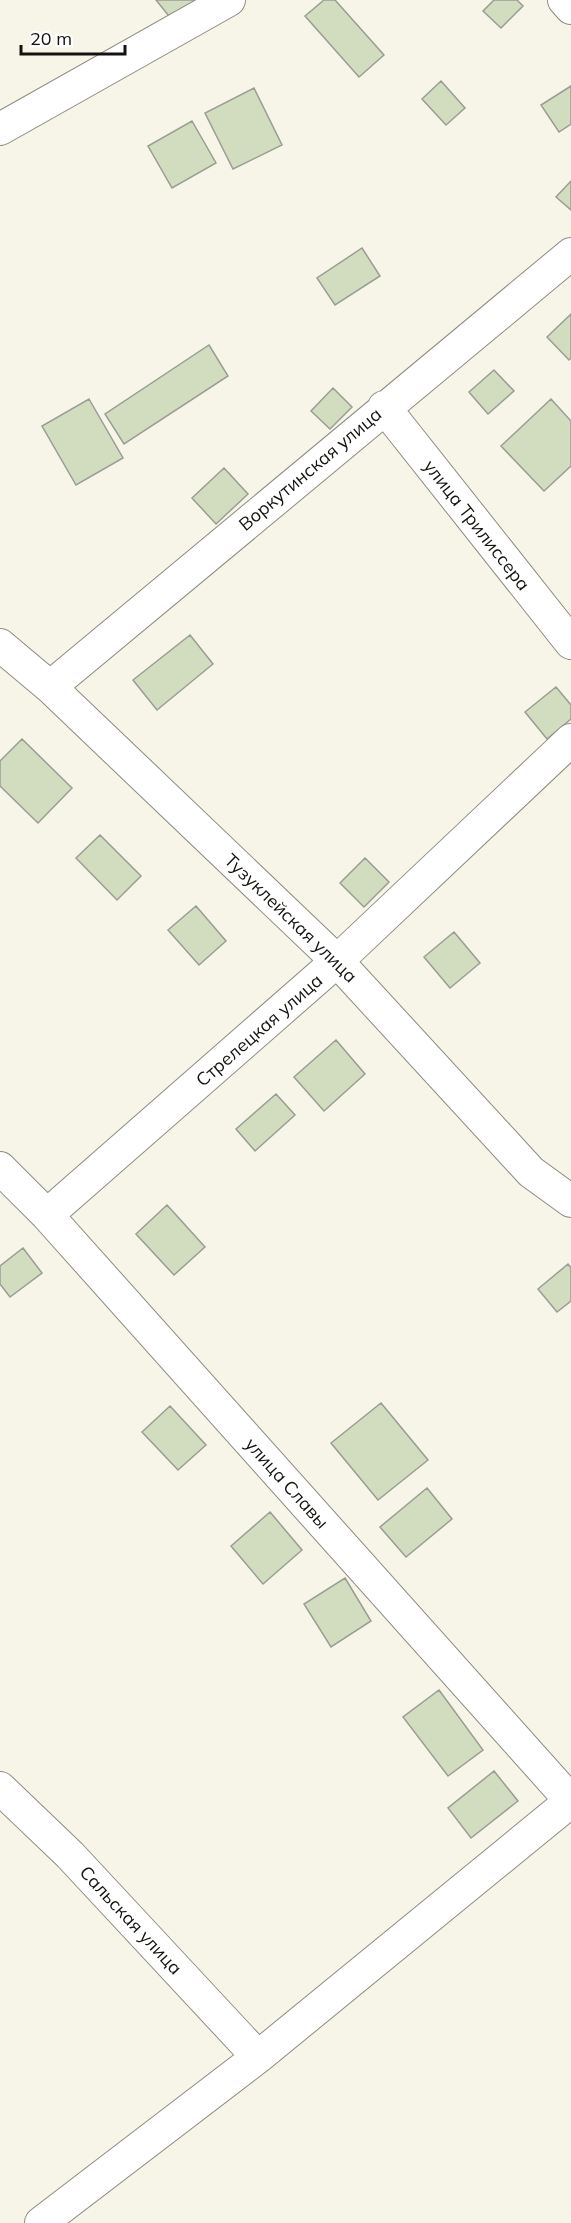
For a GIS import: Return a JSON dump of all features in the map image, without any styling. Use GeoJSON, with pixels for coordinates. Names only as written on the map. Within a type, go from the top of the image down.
{"type":"FeatureCollection","features":[{"type":"Feature","properties":{"kind":"street"},"geometry":{"type":"LineString","coordinates":[[0,129],[229,0]]}},
{"type":"Feature","properties":{"kind":"street"},"geometry":{"type":"LineString","coordinates":[[564,0],[571,8]]}},
{"type":"Feature","properties":{"kind":"street","name":"Воркутинская улица"},"geometry":{"type":"LineString","coordinates":[[50,687],[384,407],[571,254]]}},
{"type":"Feature","properties":{"kind":"street","name":"улица Трилиссера"},"geometry":{"type":"LineString","coordinates":[[384,407],[571,643]]}},
{"type":"Feature","properties":{"kind":"street","name":"Тузуклейская улица"},"geometry":{"type":"LineString","coordinates":[[0,645],[50,687],[337,961],[531,1172],[571,1200]]}},
{"type":"Feature","properties":{"kind":"street","name":"Стрелецкая улица"},"geometry":{"type":"LineString","coordinates":[[47,1215],[337,961],[571,740]]}},
{"type":"Feature","properties":{"kind":"street","name":"улица Славы"},"geometry":{"type":"LineString","coordinates":[[0,1167],[47,1215],[571,1801]]}},
{"type":"Feature","properties":{"kind":"street","name":"Сальская улица"},"geometry":{"type":"LineString","coordinates":[[0,1788],[70,1855],[258,2057]]}},
{"type":"Feature","properties":{"kind":"street"},"geometry":{"type":"LineString","coordinates":[[41,2223],[258,2057],[571,1801]]}},
{"type":"Feature","properties":{"kind":"building"},"geometry":{"type":"Polygon","coordinates":[[[156,0],[200,0],[177,26],[156,0]]]}},
{"type":"Feature","properties":{"kind":"building"},"geometry":{"type":"Polygon","coordinates":[[[324,0],[335,0],[384,55],[359,77],[305,16],[324,0]]]}},
{"type":"Feature","properties":{"kind":"building"},"geometry":{"type":"Polygon","coordinates":[[[494,0],[517,0],[523,6],[501,28],[483,11],[494,0]]]}},
{"type":"Feature","properties":{"kind":"building"},"geometry":{"type":"Polygon","coordinates":[[[441,81],[465,108],[446,125],[422,99],[441,81]]]}},
{"type":"Feature","properties":{"kind":"building"},"geometry":{"type":"Polygon","coordinates":[[[571,86],[571,124],[559,132],[541,105],[571,86]]]}},
{"type":"Feature","properties":{"kind":"building"},"geometry":{"type":"Polygon","coordinates":[[[254,88],[282,145],[233,169],[205,113],[254,88]]]}},
{"type":"Feature","properties":{"kind":"building"},"geometry":{"type":"Polygon","coordinates":[[[192,121],[216,163],[172,188],[148,146],[192,121]]]}},
{"type":"Feature","properties":{"kind":"building"},"geometry":{"type":"Polygon","coordinates":[[[571,181],[571,210],[556,197],[571,181]]]}},
{"type":"Feature","properties":{"kind":"building"},"geometry":{"type":"Polygon","coordinates":[[[362,248],[380,276],[335,305],[317,278],[362,248]]]}},
{"type":"Feature","properties":{"kind":"building"},"geometry":{"type":"Polygon","coordinates":[[[571,314],[571,358],[569,360],[547,337],[571,314]]]}},
{"type":"Feature","properties":{"kind":"building"},"geometry":{"type":"Polygon","coordinates":[[[209,345],[228,376],[124,444],[105,414],[209,345]]]}},
{"type":"Feature","properties":{"kind":"building"},"geometry":{"type":"Polygon","coordinates":[[[494,370],[514,391],[488,414],[469,392],[494,370]]]}},
{"type":"Feature","properties":{"kind":"building"},"geometry":{"type":"Polygon","coordinates":[[[333,388],[352,407],[330,429],[311,411],[333,388]]]}},
{"type":"Feature","properties":{"kind":"building"},"geometry":{"type":"Polygon","coordinates":[[[89,399],[123,458],[76,485],[42,426],[89,399]]]}},
{"type":"Feature","properties":{"kind":"building"},"geometry":{"type":"Polygon","coordinates":[[[551,399],[571,421],[571,466],[544,491],[501,446],[551,399]]]}},
{"type":"Feature","properties":{"kind":"building"},"geometry":{"type":"Polygon","coordinates":[[[224,468],[248,494],[216,524],[192,498],[224,468]]]}},
{"type":"Feature","properties":{"kind":"building"},"geometry":{"type":"Polygon","coordinates":[[[190,635],[213,664],[157,710],[133,680],[190,635]]]}},
{"type":"Feature","properties":{"kind":"building"},"geometry":{"type":"Polygon","coordinates":[[[556,687],[571,705],[571,719],[547,739],[525,712],[556,687]]]}},
{"type":"Feature","properties":{"kind":"building"},"geometry":{"type":"Polygon","coordinates":[[[22,739],[72,788],[38,823],[0,786],[0,761],[22,739]]]}},
{"type":"Feature","properties":{"kind":"building"},"geometry":{"type":"Polygon","coordinates":[[[100,835],[141,876],[117,900],[76,858],[100,835]]]}},
{"type":"Feature","properties":{"kind":"building"},"geometry":{"type":"Polygon","coordinates":[[[365,858],[389,882],[364,907],[340,883],[365,858]]]}},
{"type":"Feature","properties":{"kind":"building"},"geometry":{"type":"Polygon","coordinates":[[[196,906],[226,941],[199,965],[168,930],[196,906]]]}},
{"type":"Feature","properties":{"kind":"building"},"geometry":{"type":"Polygon","coordinates":[[[454,932],[480,963],[450,988],[424,957],[454,932]]]}},
{"type":"Feature","properties":{"kind":"building"},"geometry":{"type":"Polygon","coordinates":[[[336,1040],[365,1074],[324,1111],[294,1077],[336,1040]]]}},
{"type":"Feature","properties":{"kind":"building"},"geometry":{"type":"Polygon","coordinates":[[[276,1094],[295,1115],[255,1151],[236,1129],[276,1094]]]}},
{"type":"Feature","properties":{"kind":"building"},"geometry":{"type":"Polygon","coordinates":[[[167,1205],[205,1247],[174,1275],[136,1234],[167,1205]]]}},
{"type":"Feature","properties":{"kind":"building"},"geometry":{"type":"Polygon","coordinates":[[[23,1248],[42,1273],[10,1297],[0,1284],[0,1266],[23,1248]]]}},
{"type":"Feature","properties":{"kind":"building"},"geometry":{"type":"Polygon","coordinates":[[[568,1264],[571,1268],[571,1301],[557,1312],[538,1289],[568,1264]]]}},
{"type":"Feature","properties":{"kind":"building"},"geometry":{"type":"Polygon","coordinates":[[[381,1403],[428,1460],[378,1500],[331,1443],[381,1403]]]}},
{"type":"Feature","properties":{"kind":"building"},"geometry":{"type":"Polygon","coordinates":[[[170,1406],[206,1445],[178,1470],[142,1432],[170,1406]]]}},
{"type":"Feature","properties":{"kind":"building"},"geometry":{"type":"Polygon","coordinates":[[[427,1488],[452,1519],[406,1557],[380,1527],[427,1488]]]}},
{"type":"Feature","properties":{"kind":"building"},"geometry":{"type":"Polygon","coordinates":[[[270,1512],[302,1550],[263,1584],[231,1546],[270,1512]]]}},
{"type":"Feature","properties":{"kind":"building"},"geometry":{"type":"Polygon","coordinates":[[[345,1578],[371,1621],[331,1647],[304,1604],[345,1578]]]}},
{"type":"Feature","properties":{"kind":"building"},"geometry":{"type":"Polygon","coordinates":[[[439,1690],[483,1750],[448,1776],[403,1717],[439,1690]]]}},
{"type":"Feature","properties":{"kind":"building"},"geometry":{"type":"Polygon","coordinates":[[[494,1771],[518,1801],[471,1838],[448,1808],[494,1771]]]}}]}
